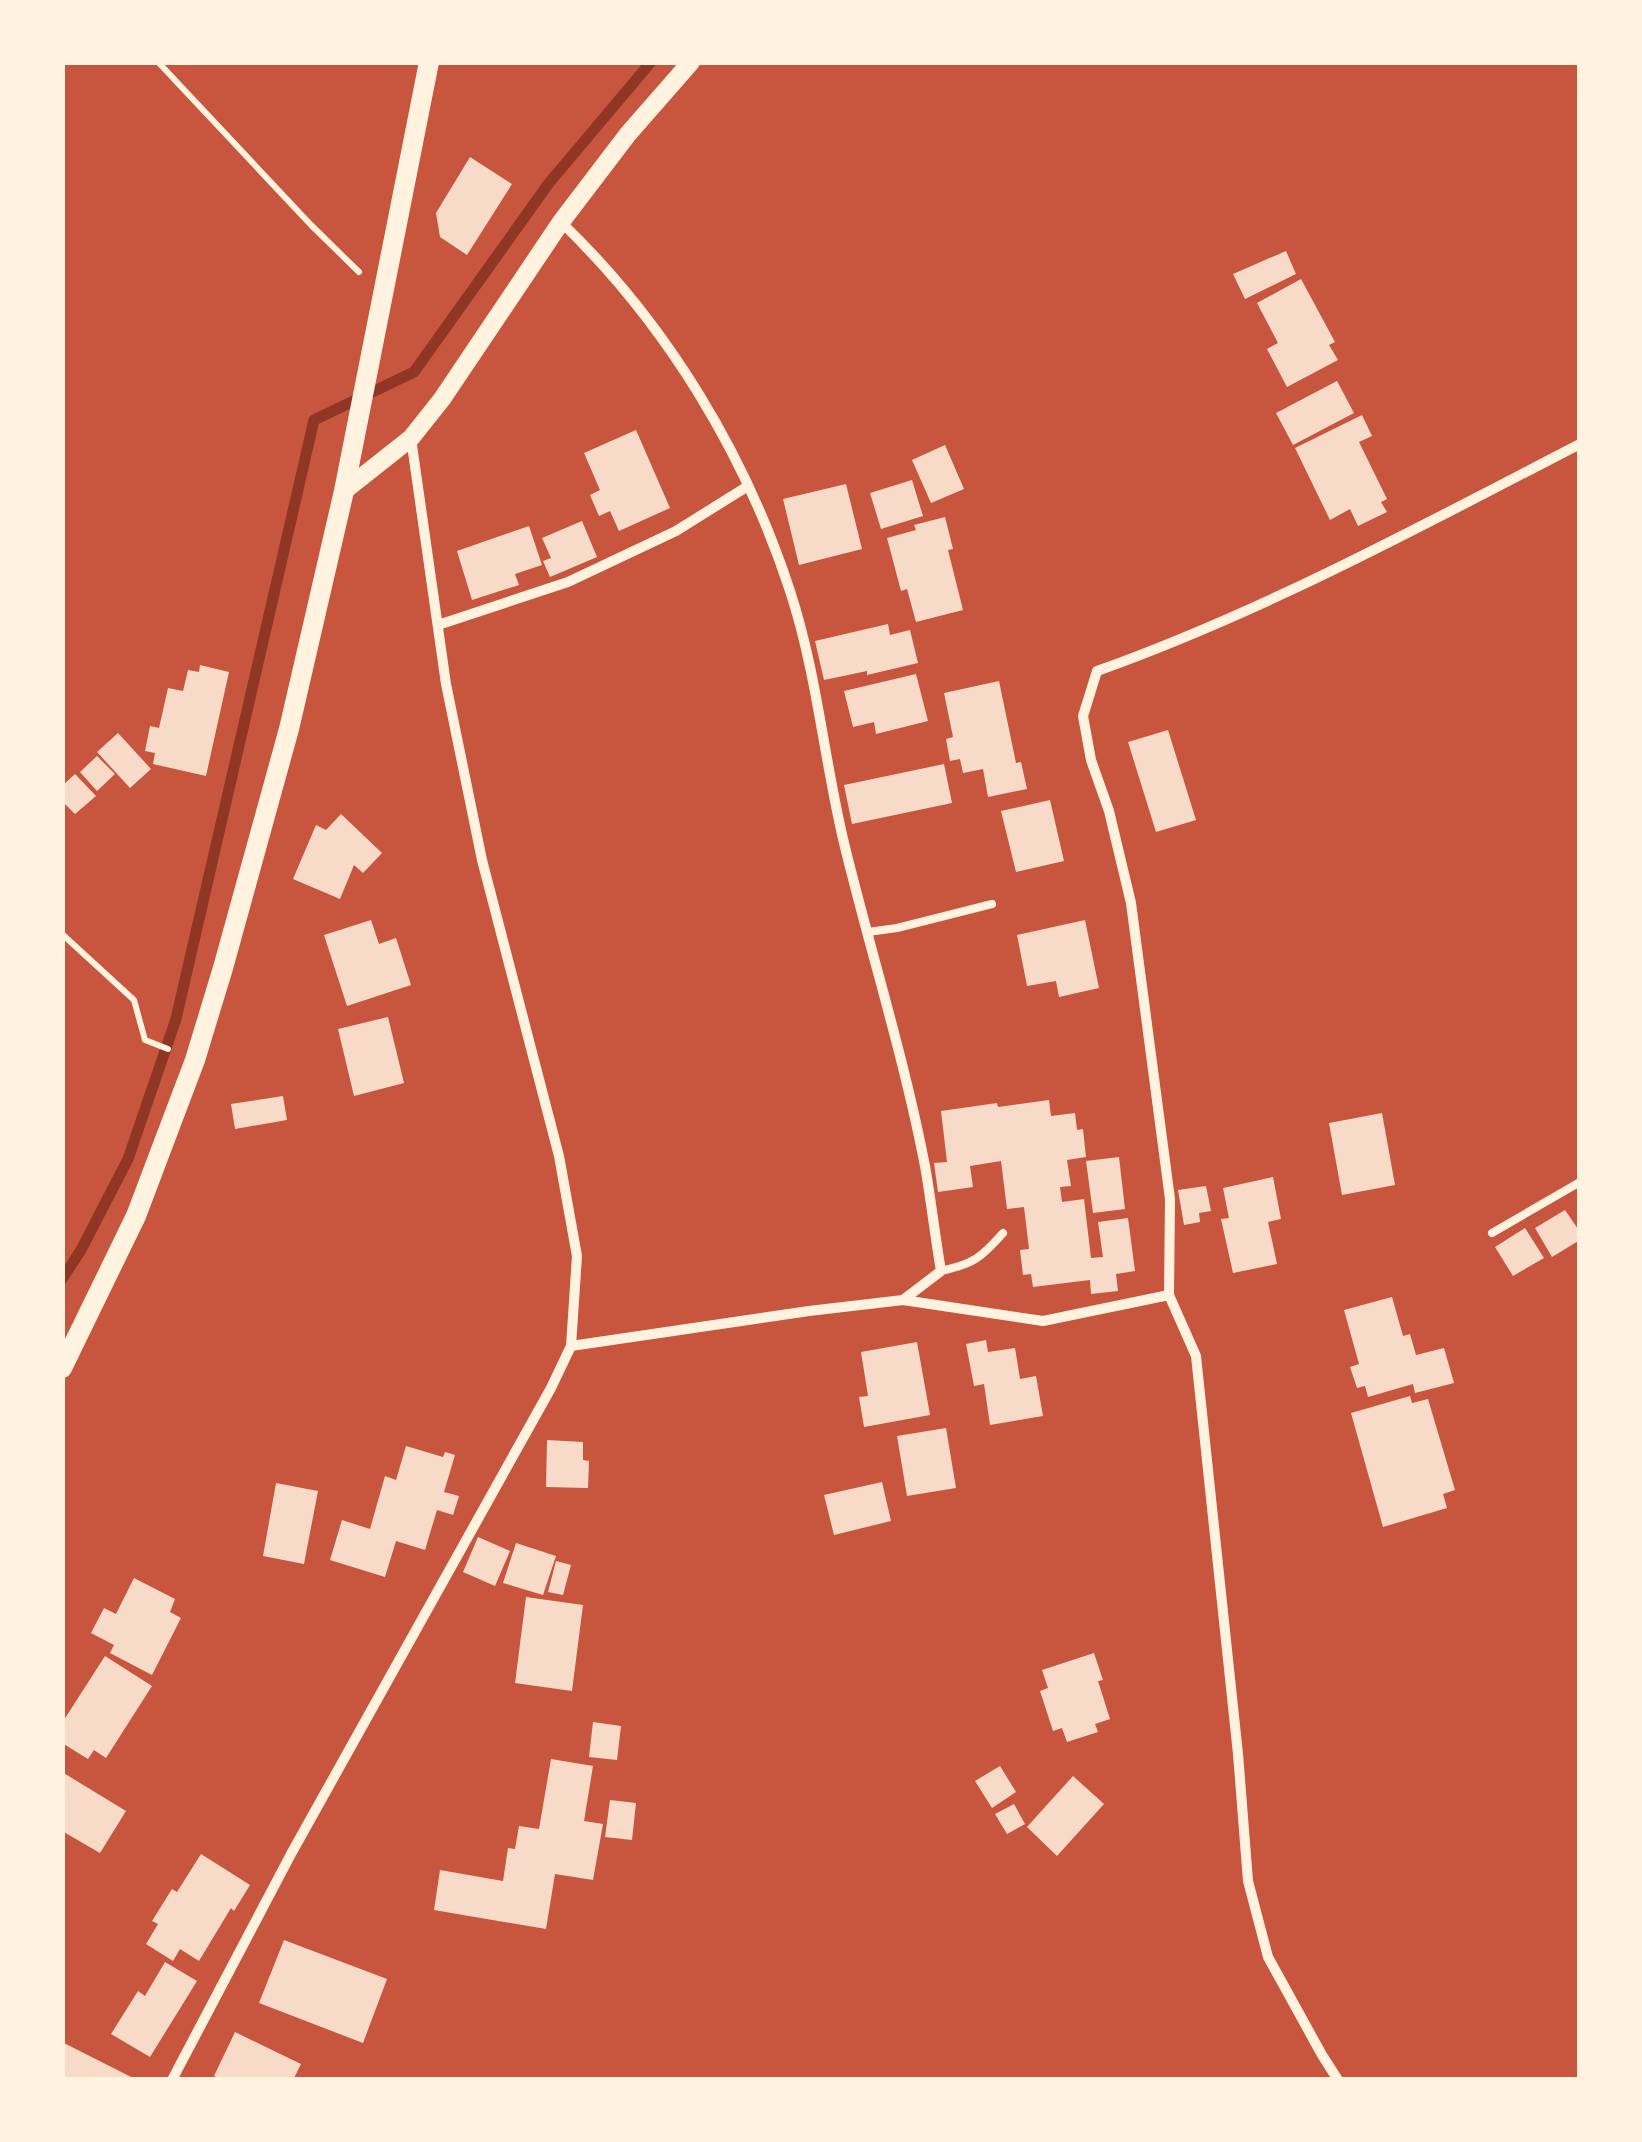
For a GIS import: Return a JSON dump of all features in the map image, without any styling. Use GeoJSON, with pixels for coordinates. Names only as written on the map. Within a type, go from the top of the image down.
{"type":"FeatureCollection","features":[{"type":"Feature","properties":{"kind":"main road"},"geometry":{"type":"LineString","coordinates":[[62,1368],[136,1216],[196,1060],[224,968],[289,729],[344,491],[429,62]]}},
{"type":"Feature","properties":{"kind":"street"},"geometry":{"type":"LineString","coordinates":[[344,491],[412,438],[561,222],[628,134],[691,62]]}},
{"type":"Feature","properties":{"kind":"street"},"geometry":{"type":"LineString","coordinates":[[561,222],[627,294],[667,345],[706,406],[748,486],[790,592],[815,692],[844,840],[925,1166],[940,1271],[903,1300]]}},
{"type":"Feature","properties":{"kind":"street"},"geometry":{"type":"LineString","coordinates":[[172,2080],[571,1346],[577,1256],[560,1156],[482,860],[446,684],[412,438]]}},
{"type":"Feature","properties":{"kind":"street"},"geometry":{"type":"LineString","coordinates":[[1338,2080],[1268,1957],[1248,1882],[1196,1356],[1169,1295],[1170,1199],[1130,903],[1110,811],[1090,760],[1083,716],[1096,671],[1170,645],[1352,562],[1580,444]]}},
{"type":"Feature","properties":{"kind":"street"},"geometry":{"type":"LineString","coordinates":[[438,626],[568,582],[676,531],[748,486]]}},
{"type":"Feature","properties":{"kind":"street"},"geometry":{"type":"LineString","coordinates":[[571,1346],[903,1300],[1043,1321],[1169,1295]]}},
{"type":"Feature","properties":{"kind":"lane"},"geometry":{"type":"LineString","coordinates":[[868,932],[992,904]]}},
{"type":"Feature","properties":{"kind":"lane"},"geometry":{"type":"LineString","coordinates":[[1492,1233],[1580,1182]]}},
{"type":"Feature","properties":{"kind":"lane"},"geometry":{"type":"LineString","coordinates":[[940,1271],[966,1266],[987,1252],[1003,1233]]}},
{"type":"Feature","properties":{"kind":"path"},"geometry":{"type":"LineString","coordinates":[[158,62],[384,298]]}},
{"type":"Feature","properties":{"kind":"path"},"geometry":{"type":"LineString","coordinates":[[62,934],[134,1000],[145,1040],[178,1053]]}},
{"type":"Feature","properties":{"kind":"building"},"geometry":{"type":"Polygon","coordinates":[[[470,157],[512,184],[467,255],[440,237],[436,213],[470,157]]]}},
{"type":"Feature","properties":{"kind":"building"},"geometry":{"type":"Polygon","coordinates":[[[1286,251],[1296,274],[1245,299],[1233,274],[1286,251]]]}},
{"type":"Feature","properties":{"kind":"building"},"geometry":{"type":"Polygon","coordinates":[[[1301,279],[1335,342],[1329,345],[1338,360],[1287,387],[1267,349],[1278,343],[1257,303],[1301,279]]]}},
{"type":"Feature","properties":{"kind":"building"},"geometry":{"type":"Polygon","coordinates":[[[1337,381],[1354,413],[1293,445],[1276,413],[1337,381]]]}},
{"type":"Feature","properties":{"kind":"building"},"geometry":{"type":"Polygon","coordinates":[[[1362,415],[1372,436],[1359,442],[1387,499],[1381,502],[1387,512],[1358,526],[1350,509],[1330,520],[1295,448],[1362,415]]]}},
{"type":"Feature","properties":{"kind":"building"},"geometry":{"type":"Polygon","coordinates":[[[636,430],[670,508],[619,531],[610,511],[599,516],[590,495],[600,490],[584,453],[636,430]]]}},
{"type":"Feature","properties":{"kind":"building"},"geometry":{"type":"Polygon","coordinates":[[[945,445],[964,489],[931,503],[912,460],[945,445]]]}},
{"type":"Feature","properties":{"kind":"building"},"geometry":{"type":"Polygon","coordinates":[[[912,480],[923,516],[881,529],[870,493],[912,480]]]}},
{"type":"Feature","properties":{"kind":"building"},"geometry":{"type":"Polygon","coordinates":[[[846,484],[862,549],[799,565],[783,499],[846,484]]]}},
{"type":"Feature","properties":{"kind":"building"},"geometry":{"type":"Polygon","coordinates":[[[945,517],[953,549],[948,550],[963,610],[916,622],[907,589],[901,591],[887,538],[916,530],[914,525],[945,517]]]}},
{"type":"Feature","properties":{"kind":"building"},"geometry":{"type":"Polygon","coordinates":[[[582,521],[597,557],[550,577],[543,561],[551,558],[542,538],[582,521]]]}},
{"type":"Feature","properties":{"kind":"building"},"geometry":{"type":"Polygon","coordinates":[[[529,526],[542,565],[515,574],[519,585],[472,600],[457,551],[529,526]]]}},
{"type":"Feature","properties":{"kind":"building"},"geometry":{"type":"Polygon","coordinates":[[[888,624],[890,635],[910,630],[918,663],[824,680],[815,641],[888,624]]]}},
{"type":"Feature","properties":{"kind":"building"},"geometry":{"type":"Polygon","coordinates":[[[200,665],[229,672],[206,776],[153,764],[155,753],[145,751],[150,726],[159,728],[168,688],[183,691],[188,670],[199,672],[200,665]]]}},
{"type":"Feature","properties":{"kind":"building"},"geometry":{"type":"Polygon","coordinates":[[[916,674],[928,721],[876,734],[874,722],[853,727],[844,691],[916,674]]]}},
{"type":"Feature","properties":{"kind":"building"},"geometry":{"type":"Polygon","coordinates":[[[999,681],[1016,763],[1021,762],[1027,789],[988,797],[983,769],[963,773],[960,759],[950,761],[946,739],[953,737],[944,693],[999,681]]]}},
{"type":"Feature","properties":{"kind":"building"},"geometry":{"type":"Polygon","coordinates":[[[1168,730],[1196,820],[1156,832],[1128,742],[1168,730]]]}},
{"type":"Feature","properties":{"kind":"building"},"geometry":{"type":"Polygon","coordinates":[[[118,733],[151,769],[130,788],[97,752],[118,733]]]}},
{"type":"Feature","properties":{"kind":"building"},"geometry":{"type":"Polygon","coordinates":[[[97,756],[115,774],[97,791],[80,772],[97,756]]]}},
{"type":"Feature","properties":{"kind":"building"},"geometry":{"type":"Polygon","coordinates":[[[944,764],[952,803],[852,824],[844,785],[944,764]]]}},
{"type":"Feature","properties":{"kind":"building"},"geometry":{"type":"Polygon","coordinates":[[[75,774],[96,796],[75,814],[62,801],[62,786],[75,774]]]}},
{"type":"Feature","properties":{"kind":"building"},"geometry":{"type":"Polygon","coordinates":[[[1050,800],[1064,861],[1016,872],[1001,811],[1050,800]]]}},
{"type":"Feature","properties":{"kind":"building"},"geometry":{"type":"Polygon","coordinates":[[[341,814],[382,853],[363,873],[354,865],[340,899],[293,879],[316,825],[326,830],[341,814]]]}},
{"type":"Feature","properties":{"kind":"building"},"geometry":{"type":"Polygon","coordinates":[[[371,920],[379,944],[396,938],[411,985],[347,1006],[324,935],[371,920]]]}},
{"type":"Feature","properties":{"kind":"building"},"geometry":{"type":"Polygon","coordinates":[[[1085,920],[1099,988],[1059,997],[1056,981],[1027,986],[1017,935],[1085,920]]]}},
{"type":"Feature","properties":{"kind":"building"},"geometry":{"type":"Polygon","coordinates":[[[388,1017],[404,1083],[354,1096],[338,1029],[388,1017]]]}},
{"type":"Feature","properties":{"kind":"building"},"geometry":{"type":"Polygon","coordinates":[[[283,1096],[287,1120],[235,1129],[231,1104],[283,1096]]]}},
{"type":"Feature","properties":{"kind":"building"},"geometry":{"type":"Polygon","coordinates":[[[1049,1100],[1051,1116],[1075,1113],[1077,1130],[1083,1129],[1086,1157],[1067,1160],[1071,1186],[1060,1187],[1062,1202],[1084,1199],[1091,1258],[1103,1257],[1098,1222],[1128,1218],[1135,1271],[1116,1274],[1118,1291],[1091,1294],[1090,1280],[1033,1287],[1031,1274],[1023,1275],[1020,1250],[1029,1249],[1024,1207],[1007,1209],[1001,1161],[970,1166],[973,1187],[938,1192],[934,1163],[947,1162],[941,1111],[1049,1100]]]}},
{"type":"Feature","properties":{"kind":"building"},"geometry":{"type":"Polygon","coordinates":[[[1382,1113],[1395,1185],[1342,1195],[1329,1123],[1382,1113]]]}},
{"type":"Feature","properties":{"kind":"building"},"geometry":{"type":"Polygon","coordinates":[[[1119,1157],[1125,1209],[1093,1213],[1086,1161],[1119,1157]]]}},
{"type":"Feature","properties":{"kind":"building"},"geometry":{"type":"Polygon","coordinates":[[[1273,1177],[1281,1219],[1268,1222],[1277,1264],[1233,1273],[1221,1219],[1229,1218],[1223,1188],[1273,1177]]]}},
{"type":"Feature","properties":{"kind":"building"},"geometry":{"type":"Polygon","coordinates":[[[1206,1186],[1211,1211],[1199,1213],[1200,1222],[1184,1225],[1178,1190],[1206,1186]]]}},
{"type":"Feature","properties":{"kind":"building"},"geometry":{"type":"Polygon","coordinates":[[[1565,1210],[1580,1232],[1580,1240],[1552,1257],[1535,1228],[1565,1210]]]}},
{"type":"Feature","properties":{"kind":"building"},"geometry":{"type":"Polygon","coordinates":[[[1525,1228],[1544,1258],[1513,1276],[1495,1247],[1525,1228]]]}},
{"type":"Feature","properties":{"kind":"building"},"geometry":{"type":"Polygon","coordinates":[[[1392,1297],[1403,1336],[1410,1334],[1416,1355],[1444,1348],[1454,1383],[1415,1393],[1413,1384],[1368,1397],[1365,1386],[1357,1388],[1350,1367],[1359,1364],[1344,1310],[1392,1297]]]}},
{"type":"Feature","properties":{"kind":"building"},"geometry":{"type":"Polygon","coordinates":[[[986,1340],[988,1352],[1015,1348],[1020,1379],[1036,1376],[1043,1416],[990,1425],[984,1384],[974,1386],[966,1344],[986,1340]]]}},
{"type":"Feature","properties":{"kind":"building"},"geometry":{"type":"Polygon","coordinates":[[[917,1342],[930,1415],[864,1427],[859,1397],[868,1396],[861,1352],[917,1342]]]}},
{"type":"Feature","properties":{"kind":"building"},"geometry":{"type":"Polygon","coordinates":[[[1410,1396],[1412,1403],[1428,1399],[1455,1490],[1443,1494],[1447,1508],[1383,1527],[1351,1413],[1410,1396]]]}},
{"type":"Feature","properties":{"kind":"building"},"geometry":{"type":"Polygon","coordinates":[[[946,1428],[956,1488],[907,1496],[897,1436],[946,1428]]]}},
{"type":"Feature","properties":{"kind":"building"},"geometry":{"type":"Polygon","coordinates":[[[547,1440],[583,1442],[583,1460],[589,1461],[588,1488],[546,1487],[547,1440]]]}},
{"type":"Feature","properties":{"kind":"building"},"geometry":{"type":"Polygon","coordinates":[[[406,1446],[443,1457],[445,1452],[455,1455],[444,1492],[459,1496],[453,1515],[437,1510],[425,1550],[396,1541],[385,1577],[330,1560],[342,1520],[370,1529],[385,1476],[396,1480],[406,1446]]]}},
{"type":"Feature","properties":{"kind":"building"},"geometry":{"type":"Polygon","coordinates":[[[882,1482],[891,1521],[834,1535],[824,1495],[882,1482]]]}},
{"type":"Feature","properties":{"kind":"building"},"geometry":{"type":"Polygon","coordinates":[[[276,1483],[318,1491],[304,1564],[263,1556],[276,1483]]]}},
{"type":"Feature","properties":{"kind":"building"},"geometry":{"type":"Polygon","coordinates":[[[478,1537],[510,1551],[495,1586],[463,1572],[478,1537]]]}},
{"type":"Feature","properties":{"kind":"building"},"geometry":{"type":"Polygon","coordinates":[[[516,1543],[556,1556],[543,1595],[503,1583],[516,1543]]]}},
{"type":"Feature","properties":{"kind":"building"},"geometry":{"type":"Polygon","coordinates":[[[556,1561],[571,1565],[563,1595],[548,1592],[556,1561]]]}},
{"type":"Feature","properties":{"kind":"building"},"geometry":{"type":"Polygon","coordinates":[[[134,1578],[175,1599],[170,1612],[181,1618],[152,1675],[110,1653],[114,1645],[91,1633],[104,1608],[116,1614],[134,1578]]]}},
{"type":"Feature","properties":{"kind":"building"},"geometry":{"type":"Polygon","coordinates":[[[526,1597],[583,1605],[572,1691],[515,1683],[526,1597]]]}},
{"type":"Feature","properties":{"kind":"building"},"geometry":{"type":"Polygon","coordinates":[[[1094,1653],[1110,1719],[1095,1724],[1098,1732],[1067,1742],[1062,1728],[1053,1731],[1040,1691],[1048,1688],[1042,1670],[1094,1653]]]}},
{"type":"Feature","properties":{"kind":"building"},"geometry":{"type":"Polygon","coordinates":[[[105,1656],[152,1686],[106,1758],[94,1750],[88,1759],[62,1743],[62,1723],[105,1656]]]}},
{"type":"Feature","properties":{"kind":"building"},"geometry":{"type":"Polygon","coordinates":[[[593,1722],[621,1726],[617,1760],[589,1757],[593,1722]]]}},
{"type":"Feature","properties":{"kind":"building"},"geometry":{"type":"Polygon","coordinates":[[[551,1759],[593,1766],[584,1821],[603,1824],[593,1880],[555,1874],[546,1929],[434,1910],[440,1870],[503,1881],[508,1848],[515,1849],[519,1826],[539,1829],[551,1759]]]}},
{"type":"Feature","properties":{"kind":"building"},"geometry":{"type":"Polygon","coordinates":[[[1000,1766],[1016,1792],[992,1808],[975,1781],[1000,1766]]]}},
{"type":"Feature","properties":{"kind":"building"},"geometry":{"type":"Polygon","coordinates":[[[62,1772],[126,1811],[100,1853],[62,1831],[62,1772]]]}},
{"type":"Feature","properties":{"kind":"building"},"geometry":{"type":"Polygon","coordinates":[[[1073,1776],[1104,1804],[1057,1856],[1027,1827],[1073,1776]]]}},
{"type":"Feature","properties":{"kind":"building"},"geometry":{"type":"Polygon","coordinates":[[[610,1800],[636,1803],[632,1840],[605,1837],[610,1800]]]}},
{"type":"Feature","properties":{"kind":"building"},"geometry":{"type":"Polygon","coordinates":[[[1014,1804],[1025,1824],[1007,1834],[995,1814],[1014,1804]]]}},
{"type":"Feature","properties":{"kind":"building"},"geometry":{"type":"Polygon","coordinates":[[[201,1854],[250,1885],[199,1961],[180,1949],[173,1961],[146,1944],[158,1924],[152,1921],[172,1889],[177,1892],[201,1854]]]}},
{"type":"Feature","properties":{"kind":"building"},"geometry":{"type":"Polygon","coordinates":[[[284,1940],[387,1979],[363,2043],[259,2003],[284,1940]]]}},
{"type":"Feature","properties":{"kind":"building"},"geometry":{"type":"Polygon","coordinates":[[[165,1962],[197,1981],[150,2057],[111,2034],[138,1991],[145,1996],[165,1962]]]}},
{"type":"Feature","properties":{"kind":"building"},"geometry":{"type":"Polygon","coordinates":[[[235,2032],[301,2064],[293,2080],[222,2080],[214,2076],[235,2032]]]}},
{"type":"Feature","properties":{"kind":"building"},"geometry":{"type":"Polygon","coordinates":[[[62,2042],[137,2080],[62,2080],[62,2042]]]}},
{"type":"Feature","properties":{"kind":"waterway"},"geometry":{"type":"LineString","coordinates":[[62,1279],[128,1159],[176,1019],[314,420],[414,372],[549,183],[651,62]]}}]}
